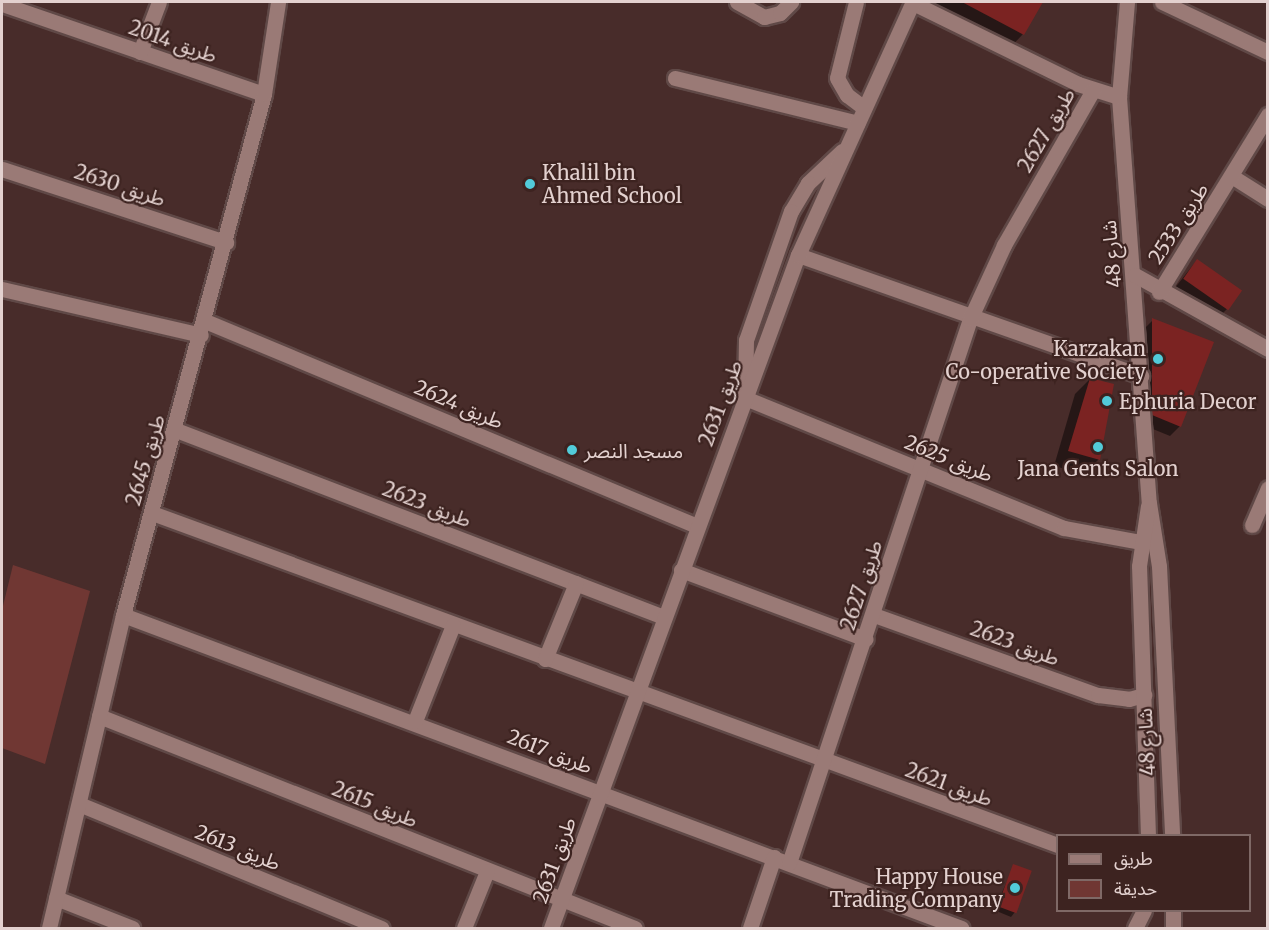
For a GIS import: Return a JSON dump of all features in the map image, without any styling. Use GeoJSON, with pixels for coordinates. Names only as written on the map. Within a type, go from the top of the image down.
{"type":"FeatureCollection","features":[{"type":"Feature","properties":{"kind":"street"},"geometry":{"type":"LineString","coordinates":[[140,51],[159,2]]}},
{"type":"Feature","properties":{"kind":"street","name":"طريق 2645"},"geometry":{"type":"LineString","coordinates":[[49,928],[123,615],[176,430],[264,94],[278,2]]}},
{"type":"Feature","properties":{"kind":"street"},"geometry":{"type":"LineString","coordinates":[[737,2],[764,17],[780,13],[791,2]]}},
{"type":"Feature","properties":{"kind":"street"},"geometry":{"type":"LineString","coordinates":[[856,2],[837,78],[847,95],[864,108]]}},
{"type":"Feature","properties":{"kind":"street","name":"طريق 2631"},"geometry":{"type":"LineString","coordinates":[[551,928],[798,255],[913,2],[1093,90],[1119,97]]}},
{"type":"Feature","properties":{"kind":"street","name":"شارع 48"},"geometry":{"type":"LineString","coordinates":[[1127,2],[1119,97],[1134,275],[1149,503],[1159,566],[1172,834]]}},
{"type":"Feature","properties":{"kind":"street"},"geometry":{"type":"LineString","coordinates":[[1162,2],[1268,52]]}},
{"type":"Feature","properties":{"kind":"street","name":"طريق 2014"},"geometry":{"type":"LineString","coordinates":[[2,4],[264,94]]}},
{"type":"Feature","properties":{"kind":"street"},"geometry":{"type":"LineString","coordinates":[[675,78],[858,123]]}},
{"type":"Feature","properties":{"kind":"street","name":"طريق 2627"},"geometry":{"type":"LineString","coordinates":[[789,862],[827,762],[970,319],[1004,245],[1093,90]]}},
{"type":"Feature","properties":{"kind":"street","name":"طريق 2533"},"geometry":{"type":"LineString","coordinates":[[1159,292],[1233,177],[1268,115]]}},
{"type":"Feature","properties":{"kind":"street"},"geometry":{"type":"LineString","coordinates":[[745,399],[746,340],[791,211],[819,171],[846,147]]}},
{"type":"Feature","properties":{"kind":"street","name":"طريق 2630"},"geometry":{"type":"LineString","coordinates":[[2,169],[226,242]]}},
{"type":"Feature","properties":{"kind":"street","name":"طريق 2533"},"geometry":{"type":"LineString","coordinates":[[1233,177],[1268,199]]}},
{"type":"Feature","properties":{"kind":"street"},"geometry":{"type":"LineString","coordinates":[[798,255],[970,319],[1141,376]]}},
{"type":"Feature","properties":{"kind":"street","name":"طريق 2533"},"geometry":{"type":"LineString","coordinates":[[1134,275],[1159,292],[1268,349]]}},
{"type":"Feature","properties":{"kind":"street","name":"طريق 2624"},"geometry":{"type":"LineString","coordinates":[[2,289],[203,328],[697,526]]}},
{"type":"Feature","properties":{"kind":"street","name":"طريق 2625"},"geometry":{"type":"LineString","coordinates":[[745,399],[1064,528],[1141,542]]}},
{"type":"Feature","properties":{"kind":"street","name":"طريق 2623"},"geometry":{"type":"LineString","coordinates":[[176,430],[664,617]]}},
{"type":"Feature","properties":{"kind":"street"},"geometry":{"type":"LineString","coordinates":[[1252,525],[1268,488]]}},
{"type":"Feature","properties":{"kind":"street","name":"شارع 48"},"geometry":{"type":"LineString","coordinates":[[1148,834],[1141,542],[1149,503]]}},
{"type":"Feature","properties":{"kind":"street","name":"طريق 2621"},"geometry":{"type":"LineString","coordinates":[[152,513],[638,694],[1056,844]]}},
{"type":"Feature","properties":{"kind":"street"},"geometry":{"type":"LineString","coordinates":[[681,570],[866,639]]}},
{"type":"Feature","properties":{"kind":"street"},"geometry":{"type":"LineString","coordinates":[[545,659],[576,583]]}},
{"type":"Feature","properties":{"kind":"street","name":"طريق 2617"},"geometry":{"type":"LineString","coordinates":[[123,615],[415,721],[602,794],[961,928]]}},
{"type":"Feature","properties":{"kind":"street","name":"طريق 2623"},"geometry":{"type":"LineString","coordinates":[[874,615],[1098,695],[1129,699],[1144,695]]}},
{"type":"Feature","properties":{"kind":"street"},"geometry":{"type":"LineString","coordinates":[[415,721],[453,625]]}},
{"type":"Feature","properties":{"kind":"street","name":"طريق 2615"},"geometry":{"type":"LineString","coordinates":[[99,716],[561,901],[636,928]]}},
{"type":"Feature","properties":{"kind":"street","name":"طريق 2613"},"geometry":{"type":"LineString","coordinates":[[78,804],[382,928]]}},
{"type":"Feature","properties":{"kind":"street"},"geometry":{"type":"LineString","coordinates":[[750,928],[774,857]]}},
{"type":"Feature","properties":{"kind":"street"},"geometry":{"type":"LineString","coordinates":[[464,928],[487,871]]}},
{"type":"Feature","properties":{"kind":"street"},"geometry":{"type":"LineString","coordinates":[[56,898],[132,928]]}},
{"type":"Feature","properties":{"kind":"street"},"geometry":{"type":"LineString","coordinates":[[1135,928],[1143,912]]}},
{"type":"Feature","properties":{"kind":"street"},"geometry":{"type":"LineString","coordinates":[[1173,912],[1173,928]]}},
{"type":"Feature","properties":{"kind":"green space"},"geometry":{"type":"Polygon","coordinates":[[[13,565],[90,591],[45,764],[2,748],[2,610],[13,565]]]}},
{"type":"Feature","properties":{"kind":"building"},"geometry":{"type":"Polygon","coordinates":[[[962,2],[1043,2],[1024,35],[962,2]]]}},
{"type":"Feature","properties":{"kind":"building"},"geometry":{"type":"Polygon","coordinates":[[[1197,259],[1242,291],[1228,310],[1183,279],[1197,259]]]}},
{"type":"Feature","properties":{"kind":"building"},"geometry":{"type":"Polygon","coordinates":[[[1152,318],[1214,342],[1181,427],[1152,415],[1152,318]]]}},
{"type":"Feature","properties":{"kind":"building"},"geometry":{"type":"Polygon","coordinates":[[[1090,378],[1114,384],[1100,460],[1068,451],[1090,378]]]}},
{"type":"Feature","properties":{"kind":"building","name":"Happy House Trading Company"},"geometry":{"type":"Polygon","coordinates":[[[1013,864],[1032,871],[1016,913],[998,906],[1013,864]]]}},
{"type":"Feature","properties":{"kind":"place","name":"Khalil bin Ahmed School"},"geometry":{"type":"Point","coordinates":[530,184]}},
{"type":"Feature","properties":{"kind":"place","name":"Karzakan Co-operative Society"},"geometry":{"type":"Point","coordinates":[1158,359]}},
{"type":"Feature","properties":{"kind":"place","name":"Ephuria Decor"},"geometry":{"type":"Point","coordinates":[1107,401]}},
{"type":"Feature","properties":{"kind":"place","name":"Jana Gents Salon"},"geometry":{"type":"Point","coordinates":[1098,447]}},
{"type":"Feature","properties":{"kind":"place","name":"مسجد النصر"},"geometry":{"type":"Point","coordinates":[572,450]}},
{"type":"Feature","properties":{"kind":"place","name":"Happy House Trading Company"},"geometry":{"type":"Point","coordinates":[1015,888]}}]}
